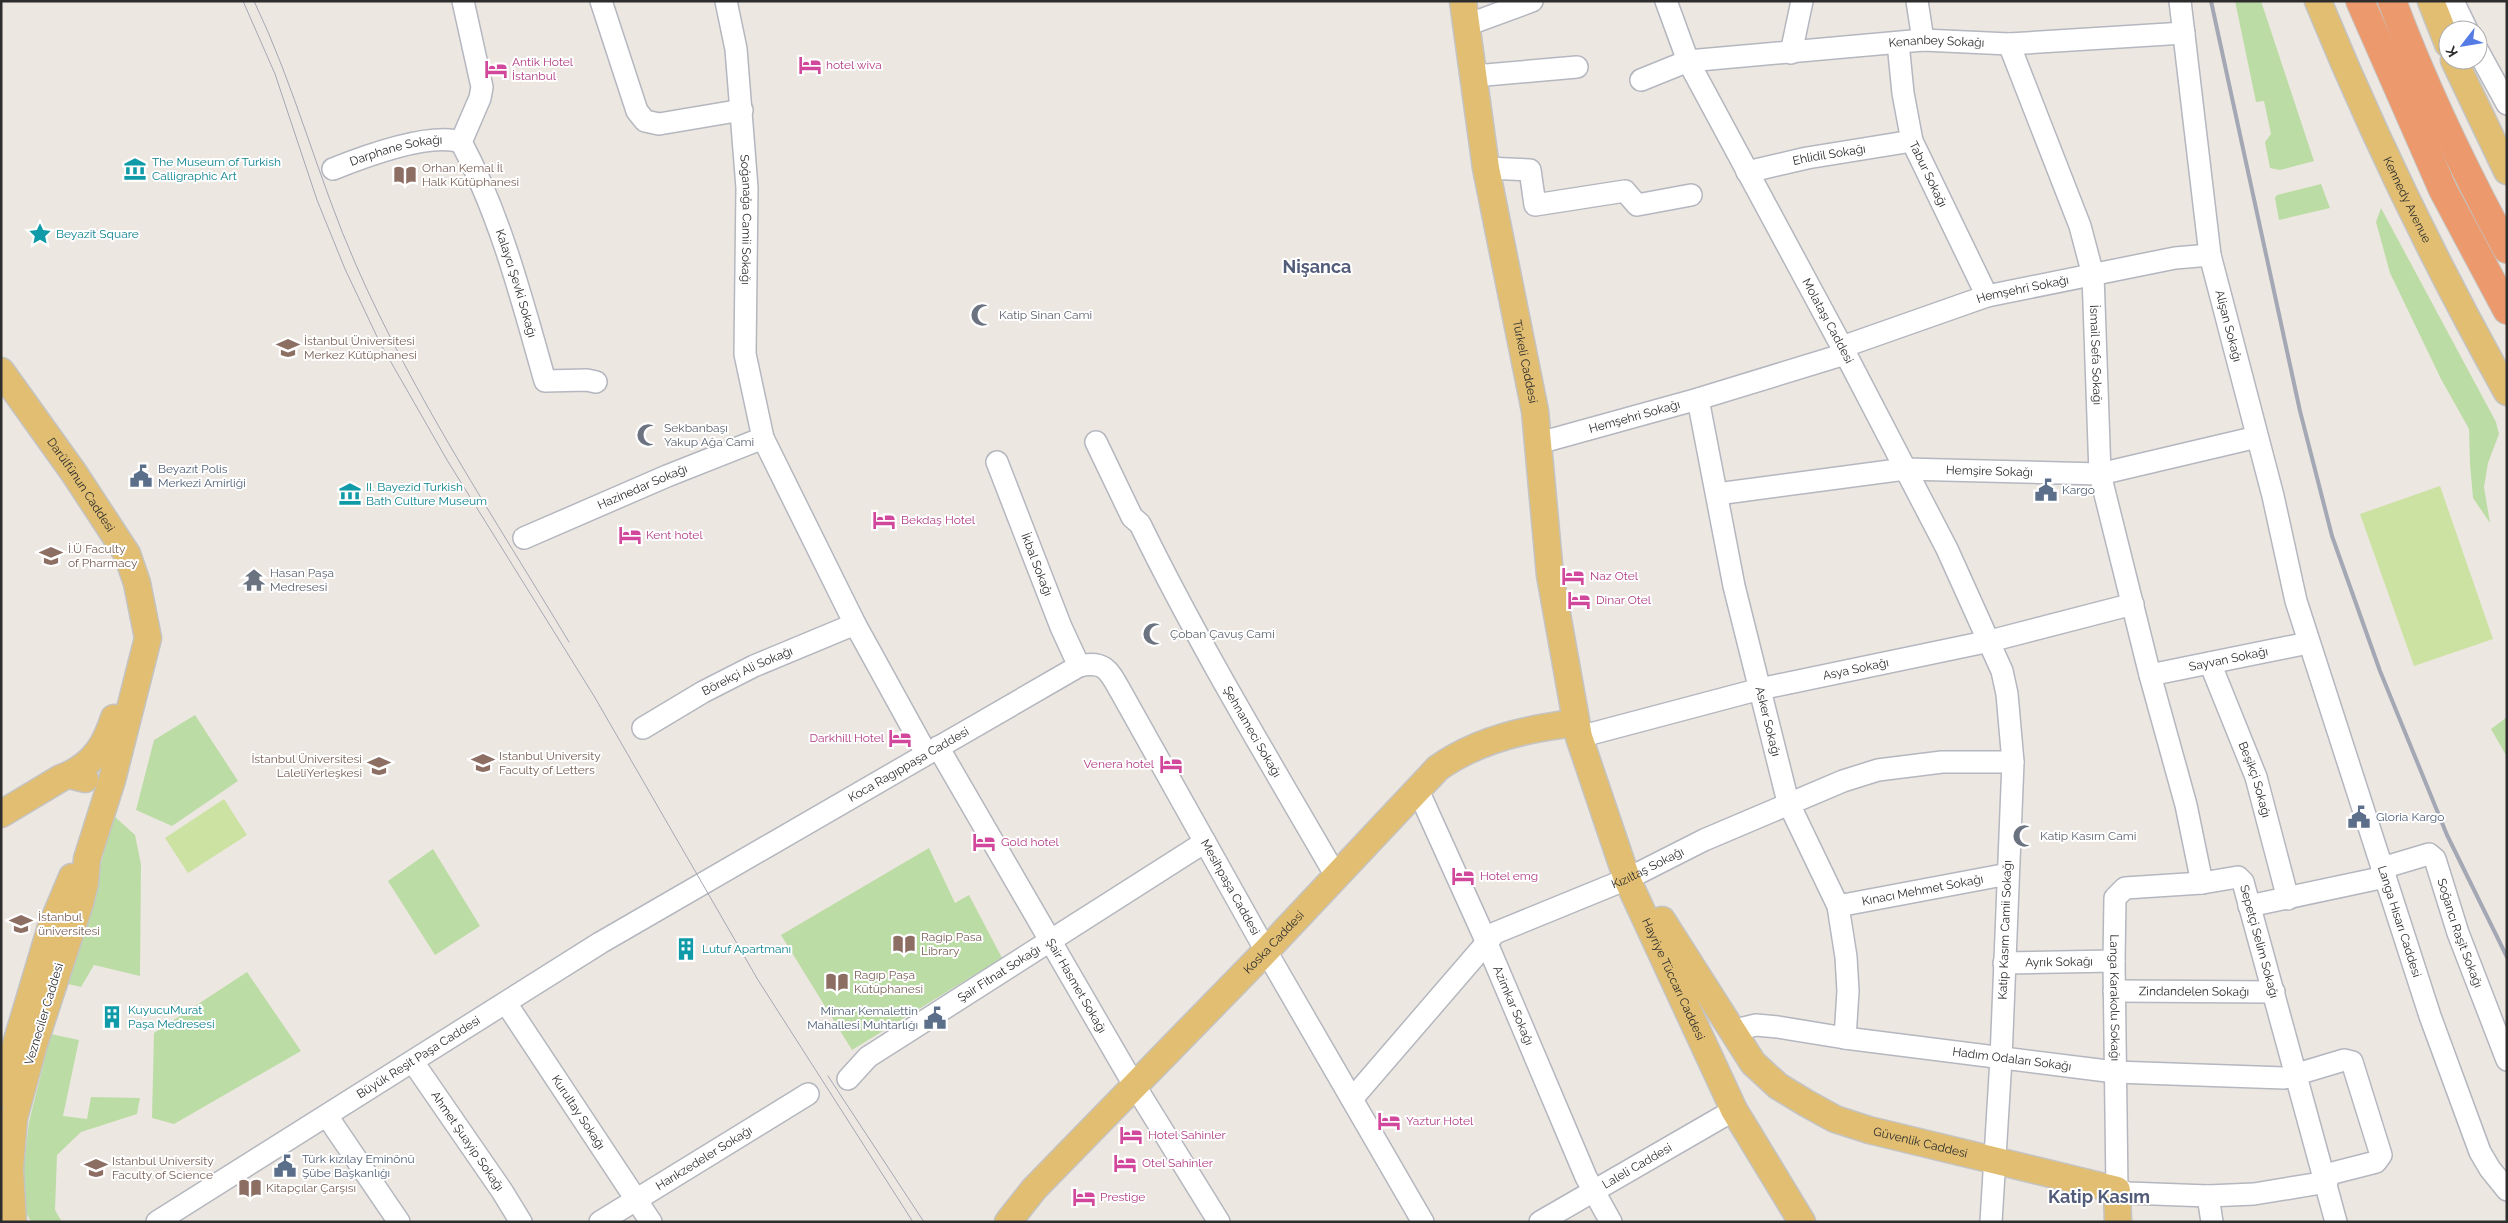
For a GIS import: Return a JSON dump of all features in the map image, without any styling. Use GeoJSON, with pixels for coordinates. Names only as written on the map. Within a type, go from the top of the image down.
{"type":"FeatureCollection","features":[{"type":"Feature","properties":{"kind":"highway"},"geometry":{"type":"LineString","coordinates":[[2360,1],[2444,190],[2507,310]]}},
{"type":"Feature","properties":{"kind":"highway"},"geometry":{"type":"LineString","coordinates":[[2392,1],[2431,96],[2481,202],[2507,249]]}},
{"type":"Feature","properties":{"kind":"main road","name":"Kennedy Avenue"},"geometry":{"type":"LineString","coordinates":[[2318,1],[2388,164],[2459,307],[2507,392]]}},
{"type":"Feature","properties":{"kind":"main road"},"geometry":{"type":"LineString","coordinates":[[2430,1],[2438,20]]}},
{"type":"Feature","properties":{"kind":"main road","name":"Türkeli Caddesi"},"geometry":{"type":"LineString","coordinates":[[1465,13],[1486,168],[1535,411],[1550,575],[1578,730]]}},
{"type":"Feature","properties":{"kind":"main road"},"geometry":{"type":"LineString","coordinates":[[2459,70],[2507,171]]}},
{"type":"Feature","properties":{"kind":"main road","name":"Darülfünun Caddesi"},"geometry":{"type":"LineString","coordinates":[[1,371],[74,473],[128,554],[137,583],[143,621],[148,638],[147,646],[102,811]]}},
{"type":"Feature","properties":{"kind":"main road"},"geometry":{"type":"LineString","coordinates":[[1,814],[93,760],[105,744],[143,621]]}},
{"type":"Feature","properties":{"kind":"main road","name":"Koska Caddesi"},"geometry":{"type":"LineString","coordinates":[[1008,1222],[1034,1188],[1266,951],[1417,788],[1438,768],[1458,753],[1477,744],[1557,725],[1578,730]]}},
{"type":"Feature","properties":{"kind":"main road","name":"Hayriye Tüccarı Caddesi"},"geometry":{"type":"LineString","coordinates":[[1578,730],[1627,879],[1734,1110],[1802,1222]]}},
{"type":"Feature","properties":{"kind":"main road"},"geometry":{"type":"LineString","coordinates":[[69,775],[82,777],[92,783],[98,790],[102,811]]}},
{"type":"Feature","properties":{"kind":"main road","name":"Vezneciler Caddesi"},"geometry":{"type":"LineString","coordinates":[[13,1222],[10,1169],[14,1118],[34,1044],[80,903],[85,883],[87,859],[102,811]]}},
{"type":"Feature","properties":{"kind":"main road"},"geometry":{"type":"LineString","coordinates":[[1,1094],[52,927],[72,875],[87,859]]}},
{"type":"Feature","properties":{"kind":"main road","name":"Güvenlik Caddesi"},"geometry":{"type":"LineString","coordinates":[[1627,879],[1645,892],[1731,1031],[1753,1063],[1778,1086],[1835,1119],[1911,1141],[2117,1190]]}},
{"type":"Feature","properties":{"kind":"main road"},"geometry":{"type":"LineString","coordinates":[[2117,1190],[2118,1222]]}},
{"type":"Feature","properties":{"kind":"street"},"geometry":{"type":"LineString","coordinates":[[461,142],[480,98],[482,87],[463,1]]}},
{"type":"Feature","properties":{"kind":"street"},"geometry":{"type":"LineString","coordinates":[[601,1],[637,111],[645,121],[659,124],[742,110]]}},
{"type":"Feature","properties":{"kind":"street","name":"Soğanağa Camii Sokağı"},"geometry":{"type":"LineString","coordinates":[[726,1],[736,49],[742,110],[748,225],[745,354],[763,438],[856,624]]}},
{"type":"Feature","properties":{"kind":"street"},"geometry":{"type":"LineString","coordinates":[[1465,13],[1532,1]]}},
{"type":"Feature","properties":{"kind":"street","name":"Molataşı Caddesi"},"geometry":{"type":"LineString","coordinates":[[1666,1],[1688,60],[1844,350],[1947,549],[1990,641]]}},
{"type":"Feature","properties":{"kind":"street"},"geometry":{"type":"LineString","coordinates":[[1791,53],[1802,1]]}},
{"type":"Feature","properties":{"kind":"street"},"geometry":{"type":"LineString","coordinates":[[1917,1],[1924,40]]}},
{"type":"Feature","properties":{"kind":"street","name":"Alişan Sokağı"},"geometry":{"type":"LineString","coordinates":[[2180,1],[2210,255],[2308,643]]}},
{"type":"Feature","properties":{"kind":"street"},"geometry":{"type":"LineString","coordinates":[[2453,1],[2462,20]]}},
{"type":"Feature","properties":{"kind":"street","name":"Kenanbey Sokağı"},"geometry":{"type":"LineString","coordinates":[[1641,80],[1688,60],[1791,53],[1924,40],[2009,44],[2184,33]]}},
{"type":"Feature","properties":{"kind":"street","name":"Tabur Sokağı"},"geometry":{"type":"LineString","coordinates":[[1898,43],[1903,93],[1912,141],[1987,296]]}},
{"type":"Feature","properties":{"kind":"street","name":"İsmail Sefa Sokağı"},"geometry":{"type":"LineString","coordinates":[[2009,44],[2080,226],[2093,275],[2100,474],[2150,675]]}},
{"type":"Feature","properties":{"kind":"street"},"geometry":{"type":"LineString","coordinates":[[1474,76],[1577,67]]}},
{"type":"Feature","properties":{"kind":"street"},"geometry":{"type":"LineString","coordinates":[[2488,69],[2507,104]]}},
{"type":"Feature","properties":{"kind":"street","name":"Darphane Sokağı"},"geometry":{"type":"LineString","coordinates":[[333,169],[404,145],[442,139],[461,142]]}},
{"type":"Feature","properties":{"kind":"street","name":"Ehlidil Sokağı"},"geometry":{"type":"LineString","coordinates":[[1747,172],[1807,158],[1912,141]]}},
{"type":"Feature","properties":{"kind":"street","name":"Kalaycı Şevki Sokağı"},"geometry":{"type":"LineString","coordinates":[[461,142],[480,178],[511,262],[545,381],[587,380],[596,382]]}},
{"type":"Feature","properties":{"kind":"street"},"geometry":{"type":"LineString","coordinates":[[1486,168],[1530,170],[1534,206],[1624,191],[1637,206],[1691,195]]}},
{"type":"Feature","properties":{"kind":"street","name":"Hemşehri Sokağı"},"geometry":{"type":"LineString","coordinates":[[1538,443],[1698,399],[1844,350],[1987,296],[2175,258],[2210,255]]}},
{"type":"Feature","properties":{"kind":"street","name":"Asker Sokağı"},"geometry":{"type":"LineString","coordinates":[[1698,399],[1718,494],[1734,586],[1788,802],[1838,906],[1846,957],[1848,991],[1845,1038]]}},
{"type":"Feature","properties":{"kind":"street","name":"Hemşire Sokağı"},"geometry":{"type":"LineString","coordinates":[[1718,494],[1905,469],[2100,474],[2257,437]]}},
{"type":"Feature","properties":{"kind":"street","name":"Hazinedar Sokağı"},"geometry":{"type":"LineString","coordinates":[[524,538],[667,476],[763,438]]}},
{"type":"Feature","properties":{"kind":"street","name":"Şehnameci Sokağı"},"geometry":{"type":"LineString","coordinates":[[1096,442],[1132,517],[1140,524],[1171,586],[1336,876]]}},
{"type":"Feature","properties":{"kind":"street","name":"İkbal Sokağı"},"geometry":{"type":"LineString","coordinates":[[997,462],[1061,627],[1086,664]]}},
{"type":"Feature","properties":{"kind":"street","name":"Asya Sokağı"},"geometry":{"type":"LineString","coordinates":[[1578,730],[1760,689],[1990,641],[2133,604]]}},
{"type":"Feature","properties":{"kind":"street","name":"Börekçi Ali Sokağı"},"geometry":{"type":"LineString","coordinates":[[643,728],[703,692],[754,666],[856,624]]}},
{"type":"Feature","properties":{"kind":"street","name":"Şair Hasmet Sokağı"},"geometry":{"type":"LineString","coordinates":[[856,624],[1051,940],[1127,1073],[1135,1083],[1219,1222]]}},
{"type":"Feature","properties":{"kind":"street","name":"Katip Kasım Camii Sokağı"},"geometry":{"type":"LineString","coordinates":[[1990,641],[2002,671],[2008,694],[2013,762],[2001,1059],[1991,1222]]}},
{"type":"Feature","properties":{"kind":"street","name":"Sayvan Sokağı"},"geometry":{"type":"LineString","coordinates":[[2150,675],[2308,643]]}},
{"type":"Feature","properties":{"kind":"street","name":"Langa Hısarı Caddesi"},"geometry":{"type":"LineString","coordinates":[[2308,643],[2430,1016],[2477,1144],[2490,1169],[2507,1190]]}},
{"type":"Feature","properties":{"kind":"street","name":"Beşikçi Sokağı"},"geometry":{"type":"LineString","coordinates":[[2210,663],[2256,777],[2288,899]]}},
{"type":"Feature","properties":{"kind":"street","name":"Koca Ragıppaşa Caddesi"},"geometry":{"type":"LineString","coordinates":[[682,896],[932,750],[1086,664]]}},
{"type":"Feature","properties":{"kind":"street","name":"Mesihpaşa Caddesi"},"geometry":{"type":"LineString","coordinates":[[1086,664],[1100,665],[1110,672],[1266,951],[1423,1222]]}},
{"type":"Feature","properties":{"kind":"street"},"geometry":{"type":"LineString","coordinates":[[2150,675],[2186,805],[2202,883]]}},
{"type":"Feature","properties":{"kind":"street","name":"Kızıltaş Sokağı"},"geometry":{"type":"LineString","coordinates":[[1352,1099],[1494,933],[1627,879],[1704,840],[1788,802],[1843,780],[1878,770],[1942,762],[2013,762]]}},
{"type":"Feature","properties":{"kind":"street","name":"Azimkar Sokağı"},"geometry":{"type":"LineString","coordinates":[[1417,788],[1486,941],[1593,1190],[1611,1222]]}},
{"type":"Feature","properties":{"kind":"street","name":"Şair Fitnat Sokağı"},"geometry":{"type":"LineString","coordinates":[[848,1079],[868,1057],[1205,842]]}},
{"type":"Feature","properties":{"kind":"street","name":"Soğancı Raşit Sokağı"},"geometry":{"type":"LineString","coordinates":[[2384,872],[2428,854],[2435,859],[2458,933],[2507,1060]]}},
{"type":"Feature","properties":{"kind":"street"},"geometry":{"type":"LineString","coordinates":[[2249,906],[2288,899],[2384,872]]}},
{"type":"Feature","properties":{"kind":"street","name":"Kınacı Mehmet Sokağı"},"geometry":{"type":"LineString","coordinates":[[1838,906],[2008,874]]}},
{"type":"Feature","properties":{"kind":"street","name":"Sepetçi Selim Sokağı"},"geometry":{"type":"LineString","coordinates":[[2202,883],[2238,877],[2243,882],[2295,1076],[2326,1178],[2336,1222]]}},
{"type":"Feature","properties":{"kind":"street","name":"Langa Karakolu Sokağı"},"geometry":{"type":"LineString","coordinates":[[2117,1190],[2114,991],[2115,898],[2125,888],[2202,883]]}},
{"type":"Feature","properties":{"kind":"street","name":"Büyük Reşit Paşa Caddesi"},"geometry":{"type":"LineString","coordinates":[[157,1222],[414,1062],[600,943],[682,896]]}},
{"type":"Feature","properties":{"kind":"street","name":"Ayrık Sokağı"},"geometry":{"type":"LineString","coordinates":[[2004,963],[2114,961]]}},
{"type":"Feature","properties":{"kind":"street","name":"Zindandelen Sokağı"},"geometry":{"type":"LineString","coordinates":[[2114,991],[2274,992]]}},
{"type":"Feature","properties":{"kind":"street","name":"Kurultay Sokağı"},"geometry":{"type":"LineString","coordinates":[[506,1003],[651,1222]]}},
{"type":"Feature","properties":{"kind":"street","name":"Hadım Odaları Sokağı"},"geometry":{"type":"LineString","coordinates":[[1731,1031],[1756,1025],[2001,1059],[2115,1072],[2284,1078],[2295,1076]]}},
{"type":"Feature","properties":{"kind":"street","name":"Güvenlik Caddesi"},"geometry":{"type":"LineString","coordinates":[[2117,1190],[2128,1193],[2208,1196],[2254,1194],[2326,1178],[2376,1162],[2381,1155],[2352,1062],[2344,1060],[2295,1076]]}},
{"type":"Feature","properties":{"kind":"street","name":"Ahmet Şuayip Sokağı"},"geometry":{"type":"LineString","coordinates":[[414,1062],[502,1191],[520,1222]]}},
{"type":"Feature","properties":{"kind":"street","name":"Harıkzedeler Sokağı"},"geometry":{"type":"LineString","coordinates":[[600,1222],[808,1094]]}},
{"type":"Feature","properties":{"kind":"street","name":"Laleli Caddesi"},"geometry":{"type":"LineString","coordinates":[[1540,1222],[1734,1110]]}},
{"type":"Feature","properties":{"kind":"street"},"geometry":{"type":"LineString","coordinates":[[327,1116],[399,1222]]}},
{"type":"Feature","properties":{"kind":"street"},"geometry":{"type":"LineString","coordinates":[[2208,1196],[2212,1222]]}},
{"type":"Feature","properties":{"kind":"green space"},"geometry":{"type":"Polygon","coordinates":[[[2235,1],[2261,1],[2314,161],[2280,170],[2270,168],[2265,142],[2271,134],[2264,101],[2256,102],[2235,1]]]}},
{"type":"Feature","properties":{"kind":"green space"},"geometry":{"type":"Polygon","coordinates":[[[2321,184],[2330,208],[2279,220],[2275,198],[2277,195],[2321,184]]]}},
{"type":"Feature","properties":{"kind":"green space"},"geometry":{"type":"Polygon","coordinates":[[[2381,208],[2496,422],[2499,434],[2488,463],[2484,487],[2490,523],[2473,498],[2469,429],[2441,379],[2390,273],[2376,222],[2381,208]]]}},
{"type":"Feature","properties":{"kind":"green space"},"geometry":{"type":"Polygon","coordinates":[[[2440,486],[2493,639],[2414,666],[2360,514],[2440,486]]]}},
{"type":"Feature","properties":{"kind":"green space"},"geometry":{"type":"Polygon","coordinates":[[[195,715],[238,781],[172,826],[136,810],[154,740],[195,715]]]}},
{"type":"Feature","properties":{"kind":"green space"},"geometry":{"type":"Polygon","coordinates":[[[2507,717],[2507,757],[2491,729],[2507,717]]]}},
{"type":"Feature","properties":{"kind":"green space"},"geometry":{"type":"Polygon","coordinates":[[[224,799],[247,835],[188,873],[165,838],[224,799]]]}},
{"type":"Feature","properties":{"kind":"green space"},"geometry":{"type":"Polygon","coordinates":[[[114,816],[135,835],[141,864],[140,976],[94,965],[81,987],[68,984],[114,816]]]}},
{"type":"Feature","properties":{"kind":"green space"},"geometry":{"type":"Polygon","coordinates":[[[929,848],[955,903],[969,895],[1002,958],[852,1050],[781,935],[929,848]]]}},
{"type":"Feature","properties":{"kind":"green space"},"geometry":{"type":"Polygon","coordinates":[[[433,849],[480,926],[435,955],[388,881],[433,849]]]}},
{"type":"Feature","properties":{"kind":"green space"},"geometry":{"type":"Polygon","coordinates":[[[247,972],[301,1051],[174,1124],[152,1118],[154,1033],[247,972]]]}},
{"type":"Feature","properties":{"kind":"green space"},"geometry":{"type":"Polygon","coordinates":[[[51,1034],[79,1040],[63,1116],[87,1119],[91,1097],[140,1098],[137,1114],[81,1132],[57,1155],[55,1210],[62,1222],[31,1222],[20,1201],[29,1122],[51,1034]]]}},
{"type":"Feature","properties":{"kind":"tram line"},"geometry":{"type":"LineString","coordinates":[[243,1],[275,74],[317,200],[345,269],[380,343],[447,460],[594,696],[758,980],[913,1222]]}},
{"type":"Feature","properties":{"kind":"tram line"},"geometry":{"type":"LineString","coordinates":[[254,1],[282,66],[342,232],[379,314],[403,362],[456,457],[569,642]]}},
{"type":"Feature","properties":{"kind":"tram line"},"geometry":{"type":"LineString","coordinates":[[828,1076],[924,1222]]}},
{"type":"Feature","properties":{"kind":"railway"},"geometry":{"type":"LineString","coordinates":[[2211,1],[2300,411],[2332,536],[2380,671],[2447,835],[2507,957]]}},
{"type":"Feature","properties":{"kind":"place","name":"hotel wiva"},"geometry":{"type":"Point","coordinates":[810,65]}},
{"type":"Feature","properties":{"kind":"place","name":"Antik Hotel İstanbul"},"geometry":{"type":"Point","coordinates":[496,69]}},
{"type":"Feature","properties":{"kind":"place","name":"The Museum of Turkish Calligraphic Art"},"geometry":{"type":"Point","coordinates":[135,169]}},
{"type":"Feature","properties":{"kind":"place","name":"Orhan Kemal İl Halk Kütüphanesi"},"geometry":{"type":"Point","coordinates":[405,175]}},
{"type":"Feature","properties":{"kind":"place","name":"Beyazit Square"},"geometry":{"type":"Point","coordinates":[40,234]}},
{"type":"Feature","properties":{"kind":"place","name":"Katip Sinan Cami"},"geometry":{"type":"Point","coordinates":[982,315]}},
{"type":"Feature","properties":{"kind":"place","name":"İstanbul Üniversitesi Merkez Kütüphanesi"},"geometry":{"type":"Point","coordinates":[288,348]}},
{"type":"Feature","properties":{"kind":"place","name":"Sekbanbaşı Yakup Ağa Cami"},"geometry":{"type":"Point","coordinates":[648,435]}},
{"type":"Feature","properties":{"kind":"place","name":"Beyazıt Polis Merkezi Amirliği"},"geometry":{"type":"Point","coordinates":[141,476]}},
{"type":"Feature","properties":{"kind":"place","name":"Kargo"},"geometry":{"type":"Point","coordinates":[2046,490]}},
{"type":"Feature","properties":{"kind":"place","name":"II. Bayezid Turkish Bath Culture Museum"},"geometry":{"type":"Point","coordinates":[350,494]}},
{"type":"Feature","properties":{"kind":"place","name":"Bekdaş Hotel"},"geometry":{"type":"Point","coordinates":[884,520]}},
{"type":"Feature","properties":{"kind":"place","name":"Kent hotel"},"geometry":{"type":"Point","coordinates":[630,535]}},
{"type":"Feature","properties":{"kind":"place","name":"İ.Ü Faculty of Pharmacy"},"geometry":{"type":"Point","coordinates":[51,556]}},
{"type":"Feature","properties":{"kind":"place","name":"Naz Otel"},"geometry":{"type":"Point","coordinates":[1573,576]}},
{"type":"Feature","properties":{"kind":"place","name":"Hasan Paşa Medresesi"},"geometry":{"type":"Point","coordinates":[254,580]}},
{"type":"Feature","properties":{"kind":"place","name":"Dinar Otel"},"geometry":{"type":"Point","coordinates":[1579,600]}},
{"type":"Feature","properties":{"kind":"place","name":"Çoban Çavuş Cami"},"geometry":{"type":"Point","coordinates":[1154,634]}},
{"type":"Feature","properties":{"kind":"place","name":"Darkhill Hotel"},"geometry":{"type":"Point","coordinates":[900,738]}},
{"type":"Feature","properties":{"kind":"place","name":"Istanbul University Faculty of Letters"},"geometry":{"type":"Point","coordinates":[483,763]}},
{"type":"Feature","properties":{"kind":"place","name":"Venera hotel"},"geometry":{"type":"Point","coordinates":[1171,764]}},
{"type":"Feature","properties":{"kind":"place","name":"İstanbul Üniversitesi LaleliYerleşkesi"},"geometry":{"type":"Point","coordinates":[379,766]}},
{"type":"Feature","properties":{"kind":"place","name":"Gloria Kargo"},"geometry":{"type":"Point","coordinates":[2359,817]}},
{"type":"Feature","properties":{"kind":"place","name":"Katip Kasım Cami"},"geometry":{"type":"Point","coordinates":[2024,836]}},
{"type":"Feature","properties":{"kind":"place","name":"Gold hotel"},"geometry":{"type":"Point","coordinates":[984,842]}},
{"type":"Feature","properties":{"kind":"place","name":"Hotel emg"},"geometry":{"type":"Point","coordinates":[1463,876]}},
{"type":"Feature","properties":{"kind":"place","name":"İstanbul üniversitesi"},"geometry":{"type":"Point","coordinates":[21,924]}},
{"type":"Feature","properties":{"kind":"place","name":"Ragip Pasa Library"},"geometry":{"type":"Point","coordinates":[904,944]}},
{"type":"Feature","properties":{"kind":"place","name":"Lutuf Apartmanı"},"geometry":{"type":"Point","coordinates":[686,949]}},
{"type":"Feature","properties":{"kind":"place","name":"Ragıp Paşa Kütüphanesi"},"geometry":{"type":"Point","coordinates":[837,982]}},
{"type":"Feature","properties":{"kind":"place","name":"KuyucuMurat Paşa Medresesi"},"geometry":{"type":"Point","coordinates":[112,1017]}},
{"type":"Feature","properties":{"kind":"place","name":"Mimar Kemalettin Mahallesi Muhtarlığı"},"geometry":{"type":"Point","coordinates":[935,1018]}},
{"type":"Feature","properties":{"kind":"place","name":"Yaztur Hotel"},"geometry":{"type":"Point","coordinates":[1389,1121]}},
{"type":"Feature","properties":{"kind":"place","name":"Hotel Sahinler"},"geometry":{"type":"Point","coordinates":[1131,1135]}},
{"type":"Feature","properties":{"kind":"place","name":"Otel Sahinler"},"geometry":{"type":"Point","coordinates":[1125,1163]}},
{"type":"Feature","properties":{"kind":"place","name":"Türk kızılay Eminönü Şübe Başkanlığı"},"geometry":{"type":"Point","coordinates":[285,1166]}},
{"type":"Feature","properties":{"kind":"place","name":"Istanbul University Faculty of Science"},"geometry":{"type":"Point","coordinates":[96,1168]}},
{"type":"Feature","properties":{"kind":"place","name":"Kitapçılar Çarşısı"},"geometry":{"type":"Point","coordinates":[250,1188]}},
{"type":"Feature","properties":{"kind":"place","name":"Prestige"},"geometry":{"type":"Point","coordinates":[1084,1197]}},
{"type":"Feature","properties":{"kind":"district","name":"Nişanca"},"geometry":{"type":"Point","coordinates":[1317,266]}},
{"type":"Feature","properties":{"kind":"district","name":"Katip Kasım"},"geometry":{"type":"Point","coordinates":[2099,1196]}}]}
